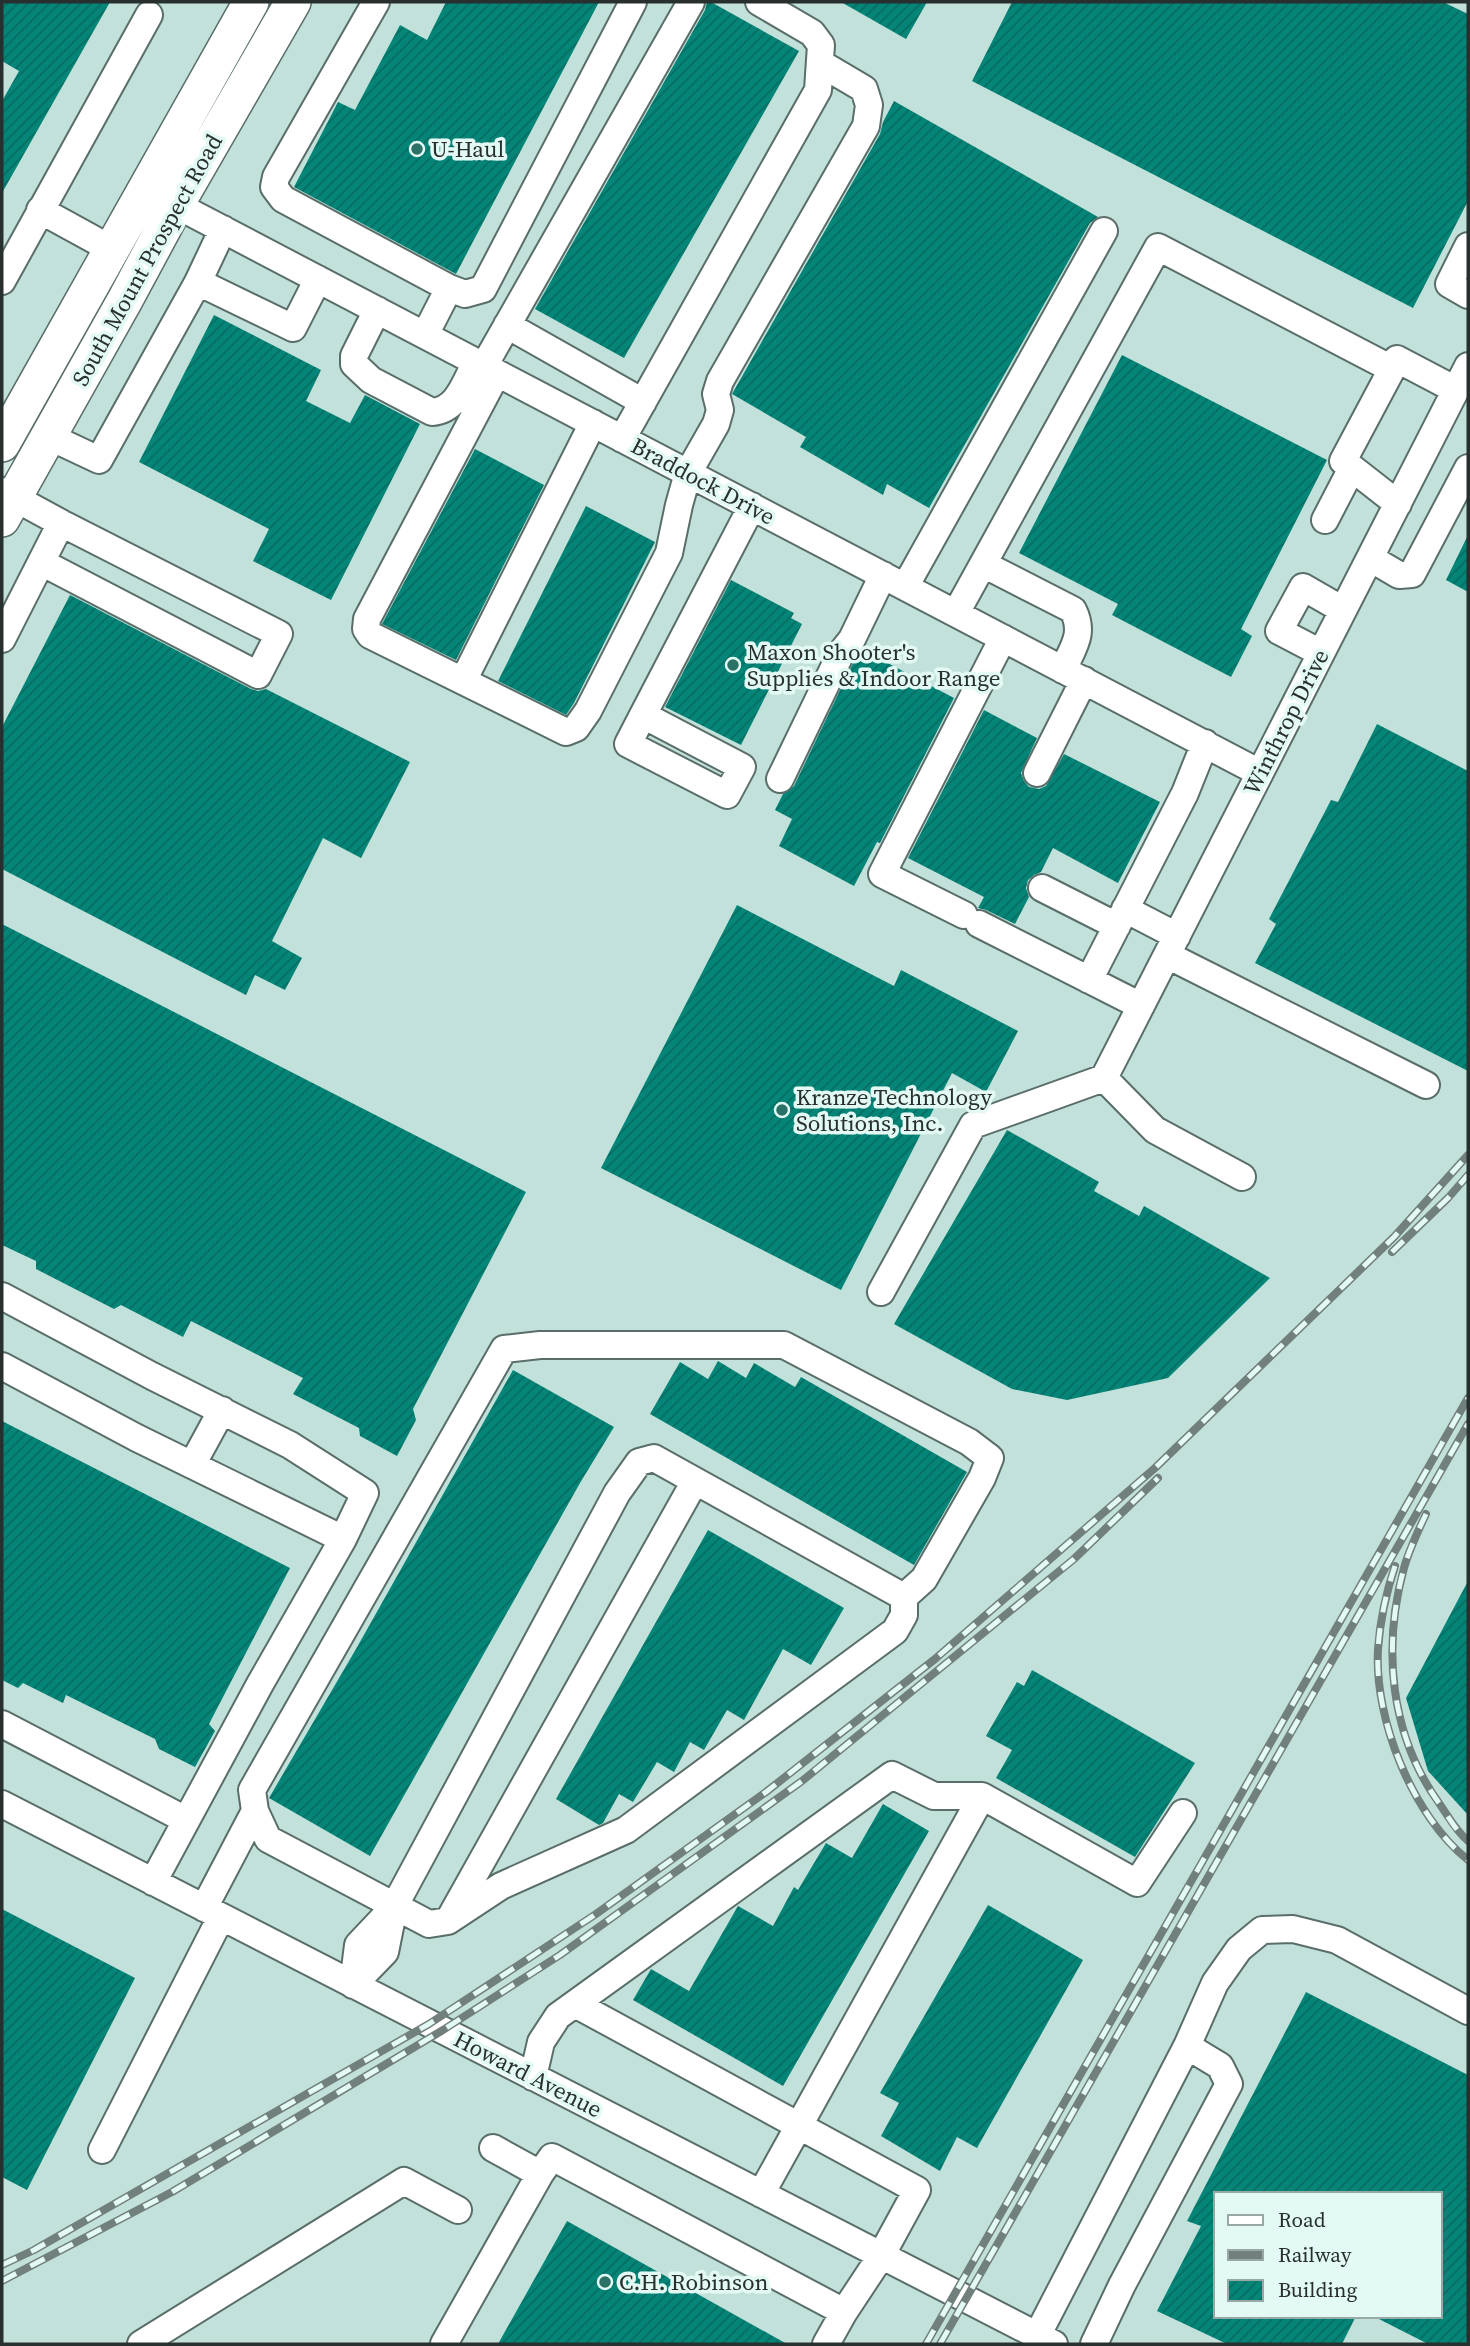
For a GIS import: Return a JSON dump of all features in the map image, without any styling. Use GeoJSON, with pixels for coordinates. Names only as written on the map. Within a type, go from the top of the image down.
{"type":"FeatureCollection","features":[{"type":"Feature","properties":{"kind":"main road","name":"South Mount Prospect Road"},"geometry":{"type":"LineString","coordinates":[[2,444],[251,2]]}},
{"type":"Feature","properties":{"kind":"main road","name":"South Mount Prospect Road"},"geometry":{"type":"LineString","coordinates":[[5,502],[47,436],[293,2]]}},
{"type":"Feature","properties":{"kind":"street"},"geometry":{"type":"LineString","coordinates":[[376,2],[276,177],[274,187],[283,199],[465,294],[483,289],[633,2]]}},
{"type":"Feature","properties":{"kind":"street"},"geometry":{"type":"LineString","coordinates":[[377,310],[354,356],[354,364],[371,380],[432,412],[442,411],[457,399],[486,367],[691,2]]}},
{"type":"Feature","properties":{"kind":"street"},"geometry":{"type":"LineString","coordinates":[[622,439],[818,90],[821,45],[812,33],[759,2]]}},
{"type":"Feature","properties":{"kind":"street"},"geometry":{"type":"LineString","coordinates":[[2,281],[149,15]]}},
{"type":"Feature","properties":{"kind":"street"},"geometry":{"type":"LineString","coordinates":[[486,367],[477,412],[367,620],[366,629],[370,635],[566,732],[576,728],[588,711],[670,553],[688,473],[716,424],[720,410],[716,394],[720,382],[866,126],[869,105],[864,89],[820,63]]}},
{"type":"Feature","properties":{"kind":"street","name":"Braddock Drive"},"geometry":{"type":"LineString","coordinates":[[145,189],[1260,773]]}},
{"type":"Feature","properties":{"kind":"street"},"geometry":{"type":"LineString","coordinates":[[40,210],[111,249]]}},
{"type":"Feature","properties":{"kind":"street"},"geometry":{"type":"LineString","coordinates":[[47,436],[99,460],[198,282],[223,229]]}},
{"type":"Feature","properties":{"kind":"street"},"geometry":{"type":"LineString","coordinates":[[780,779],[841,653],[895,581],[1104,231]]}},
{"type":"Feature","properties":{"kind":"street"},"geometry":{"type":"LineString","coordinates":[[1468,246],[1449,284],[1468,295]]}},
{"type":"Feature","properties":{"kind":"street"},"geometry":{"type":"LineString","coordinates":[[956,613],[1158,247],[1392,369]]}},
{"type":"Feature","properties":{"kind":"street"},"geometry":{"type":"LineString","coordinates":[[198,282],[293,328],[318,279]]}},
{"type":"Feature","properties":{"kind":"street"},"geometry":{"type":"LineString","coordinates":[[425,335],[449,288]]}},
{"type":"Feature","properties":{"kind":"street"},"geometry":{"type":"LineString","coordinates":[[507,326],[643,402]]}},
{"type":"Feature","properties":{"kind":"street"},"geometry":{"type":"LineString","coordinates":[[1398,504],[1343,461],[1397,359],[1459,397]]}},
{"type":"Feature","properties":{"kind":"street","name":"Winthrop Drive"},"geometry":{"type":"LineString","coordinates":[[1104,1078],[1398,504],[1459,397],[1468,366]]}},
{"type":"Feature","properties":{"kind":"street"},"geometry":{"type":"LineString","coordinates":[[463,681],[593,423]]}},
{"type":"Feature","properties":{"kind":"street"},"geometry":{"type":"LineString","coordinates":[[1325,520],[1352,468]]}},
{"type":"Feature","properties":{"kind":"street"},"geometry":{"type":"LineString","coordinates":[[1370,558],[1399,575],[1412,574],[1468,468]]}},
{"type":"Feature","properties":{"kind":"street"},"geometry":{"type":"LineString","coordinates":[[5,502],[61,523],[279,634],[258,675],[41,562]]}},
{"type":"Feature","properties":{"kind":"street"},"geometry":{"type":"LineString","coordinates":[[727,795],[628,744],[752,506]]}},
{"type":"Feature","properties":{"kind":"street"},"geometry":{"type":"LineString","coordinates":[[2,639],[61,523]]}},
{"type":"Feature","properties":{"kind":"street"},"geometry":{"type":"LineString","coordinates":[[983,564],[1073,610],[1079,623],[1074,675],[1037,773]]}},
{"type":"Feature","properties":{"kind":"street"},"geometry":{"type":"LineString","coordinates":[[1321,653],[1279,631],[1303,587],[1343,610]]}},
{"type":"Feature","properties":{"kind":"street"},"geometry":{"type":"LineString","coordinates":[[1003,638],[882,874],[1141,1006]]}},
{"type":"Feature","properties":{"kind":"street"},"geometry":{"type":"LineString","coordinates":[[1089,980],[1185,793],[1205,744]]}},
{"type":"Feature","properties":{"kind":"street"},"geometry":{"type":"LineString","coordinates":[[1042,888],[1121,918],[1426,1085]]}},
{"type":"Feature","properties":{"kind":"street"},"geometry":{"type":"LineString","coordinates":[[881,1292],[973,1125],[1104,1078],[1155,1130],[1241,1177]]}},
{"type":"Feature","properties":{"kind":"street"},"geometry":{"type":"LineString","coordinates":[[2,1296],[152,1376],[290,1445],[365,1493],[343,1539],[260,1684],[153,1882]]}},
{"type":"Feature","properties":{"kind":"street"},"geometry":{"type":"LineString","coordinates":[[540,1345],[783,1345],[969,1442],[989,1458],[982,1478],[924,1579],[905,1597],[904,1615],[895,1631],[626,1830],[501,1886],[448,1921],[429,1924],[268,1839],[255,1811],[252,1790],[504,1349],[540,1345]]}},
{"type":"Feature","properties":{"kind":"street"},"geometry":{"type":"LineString","coordinates":[[2,1366],[192,1465],[343,1539]]}},
{"type":"Feature","properties":{"kind":"street"},"geometry":{"type":"LineString","coordinates":[[192,1465],[222,1410]]}},
{"type":"Feature","properties":{"kind":"street"},"geometry":{"type":"LineString","coordinates":[[354,1985],[385,1952],[394,1907],[617,1493],[639,1462],[654,1458],[905,1597]]}},
{"type":"Feature","properties":{"kind":"street"},"geometry":{"type":"LineString","coordinates":[[448,1921],[695,1481]]}},
{"type":"Feature","properties":{"kind":"street"},"geometry":{"type":"LineString","coordinates":[[2,1724],[186,1820]]}},
{"type":"Feature","properties":{"kind":"street"},"geometry":{"type":"LineString","coordinates":[[533,2077],[541,2042],[558,2016],[892,1775],[934,1796],[982,1796],[1138,1883],[1183,1814]]}},
{"type":"Feature","properties":{"kind":"street"},"geometry":{"type":"LineString","coordinates":[[761,2194],[982,1796]]}},
{"type":"Feature","properties":{"kind":"street","name":"Howard Avenue"},"geometry":{"type":"LineString","coordinates":[[2,1804],[1046,2340]]}},
{"type":"Feature","properties":{"kind":"street"},"geometry":{"type":"LineString","coordinates":[[102,2150],[212,1912],[255,1811]]}},
{"type":"Feature","properties":{"kind":"street"},"geometry":{"type":"LineString","coordinates":[[1046,2340],[1215,1983],[1239,1949],[1262,1930],[1293,1929],[1337,1940],[1468,2011]]}},
{"type":"Feature","properties":{"kind":"street"},"geometry":{"type":"LineString","coordinates":[[575,2004],[917,2190],[881,2256],[826,2344]]}},
{"type":"Feature","properties":{"kind":"street"},"geometry":{"type":"LineString","coordinates":[[1094,2344],[1122,2285],[1229,2084],[1220,2066],[1187,2046]]}},
{"type":"Feature","properties":{"kind":"street"},"geometry":{"type":"LineString","coordinates":[[493,2148],[540,2174]]}},
{"type":"Feature","properties":{"kind":"street"},"geometry":{"type":"LineString","coordinates":[[444,2344],[552,2157],[844,2312]]}},
{"type":"Feature","properties":{"kind":"street"},"geometry":{"type":"LineString","coordinates":[[141,2344],[404,2181],[458,2210]]}},
{"type":"Feature","properties":{"kind":"shaded area"},"geometry":{"type":"Polygon","coordinates":[[[2,2],[237,2],[2,414],[2,2]]]}},
{"type":"Feature","properties":{"kind":"shaded area"},"geometry":{"type":"Polygon","coordinates":[[[304,2],[1468,2],[1468,2344],[2,2344],[2,533],[304,2]]]}},
{"type":"Feature","properties":{"kind":"building"},"geometry":{"type":"Polygon","coordinates":[[[2,2],[110,2],[2,193],[2,101],[19,71],[2,61],[2,2]]]}},
{"type":"Feature","properties":{"kind":"building","name":"U-Haul"},"geometry":{"type":"Polygon","coordinates":[[[446,2],[599,2],[456,274],[294,187],[338,102],[355,110],[400,25],[427,40],[446,2]]]}},
{"type":"Feature","properties":{"kind":"building"},"geometry":{"type":"Polygon","coordinates":[[[707,2],[799,51],[624,358],[535,309],[705,10],[707,2]]]}},
{"type":"Feature","properties":{"kind":"building"},"geometry":{"type":"Polygon","coordinates":[[[841,2],[927,2],[906,39],[841,2]]]}},
{"type":"Feature","properties":{"kind":"building"},"geometry":{"type":"Polygon","coordinates":[[[1012,2],[1443,2],[1468,14],[1468,201],[1413,308],[972,81],[1012,2]]]}},
{"type":"Feature","properties":{"kind":"building"},"geometry":{"type":"Polygon","coordinates":[[[894,101],[1098,217],[1090,223],[929,508],[887,484],[883,495],[800,447],[806,437],[732,394],[880,134],[894,101]]]}},
{"type":"Feature","properties":{"kind":"building"},"geometry":{"type":"Polygon","coordinates":[[[214,315],[321,370],[306,401],[350,423],[365,395],[420,424],[331,600],[253,561],[269,529],[139,462],[214,315]]]}},
{"type":"Feature","properties":{"kind":"building"},"geometry":{"type":"Polygon","coordinates":[[[1122,355],[1327,460],[1241,629],[1252,636],[1231,677],[1112,615],[1118,604],[1019,553],[1122,355]]]}},
{"type":"Feature","properties":{"kind":"building"},"geometry":{"type":"Polygon","coordinates":[[[475,449],[544,485],[456,660],[382,624],[475,449]]]}},
{"type":"Feature","properties":{"kind":"building"},"geometry":{"type":"Polygon","coordinates":[[[586,506],[655,542],[566,715],[498,681],[586,506]]]}},
{"type":"Feature","properties":{"kind":"building"},"geometry":{"type":"Polygon","coordinates":[[[1468,535],[1468,592],[1446,580],[1468,535]]]}},
{"type":"Feature","properties":{"kind":"building","name":"Maxon Shooter's Supplies & Indoor Range"},"geometry":{"type":"Polygon","coordinates":[[[731,580],[794,613],[791,618],[802,624],[741,745],[665,707],[731,580]]]}},
{"type":"Feature","properties":{"kind":"building"},"geometry":{"type":"Polygon","coordinates":[[[70,595],[251,689],[266,689],[410,762],[361,858],[323,838],[272,941],[302,958],[285,990],[255,975],[246,995],[2,869],[2,727],[70,595]]]}},
{"type":"Feature","properties":{"kind":"building"},"geometry":{"type":"Polygon","coordinates":[[[863,650],[954,698],[880,843],[877,842],[854,886],[779,846],[792,819],[775,810],[783,794],[794,786],[854,661],[863,650]]]}},
{"type":"Feature","properties":{"kind":"building"},"geometry":{"type":"Polygon","coordinates":[[[984,710],[1037,738],[1021,773],[1029,787],[1039,789],[1046,786],[1064,754],[1160,802],[1118,883],[1053,848],[1041,872],[1028,880],[1026,888],[1029,897],[1015,924],[978,908],[984,897],[908,858],[984,710]]]}},
{"type":"Feature","properties":{"kind":"building"},"geometry":{"type":"Polygon","coordinates":[[[1377,724],[1468,771],[1468,1071],[1255,963],[1276,924],[1269,919],[1331,800],[1338,802],[1377,724]]]}},
{"type":"Feature","properties":{"kind":"building","name":"Kranze Technology Solutions, Inc."},"geometry":{"type":"Polygon","coordinates":[[[737,905],[894,986],[901,970],[1018,1031],[986,1092],[952,1073],[841,1290],[601,1168],[737,905]]]}},
{"type":"Feature","properties":{"kind":"building"},"geometry":{"type":"Polygon","coordinates":[[[2,924],[526,1192],[413,1409],[416,1420],[397,1456],[360,1436],[359,1428],[293,1394],[303,1378],[191,1321],[183,1337],[121,1305],[114,1309],[36,1269],[36,1261],[2,1245],[2,924]]]}},
{"type":"Feature","properties":{"kind":"building"},"geometry":{"type":"Polygon","coordinates":[[[1007,1130],[1099,1182],[1094,1191],[1139,1216],[1144,1206],[1270,1278],[1168,1378],[1067,1400],[1012,1389],[894,1324],[1007,1130]]]}},
{"type":"Feature","properties":{"kind":"building"},"geometry":{"type":"Polygon","coordinates":[[[718,1361],[746,1378],[754,1363],[795,1387],[801,1377],[967,1472],[914,1565],[650,1414],[680,1362],[708,1379],[718,1361]]]}},
{"type":"Feature","properties":{"kind":"building"},"geometry":{"type":"Polygon","coordinates":[[[513,1370],[614,1427],[370,1856],[269,1798],[513,1370]]]}},
{"type":"Feature","properties":{"kind":"building"},"geometry":{"type":"Polygon","coordinates":[[[2,1421],[290,1568],[209,1724],[215,1731],[195,1767],[159,1749],[155,1739],[66,1695],[63,1703],[23,1683],[18,1688],[2,1680],[2,1421]]]}},
{"type":"Feature","properties":{"kind":"building"},"geometry":{"type":"Polygon","coordinates":[[[708,1530],[844,1608],[811,1665],[783,1649],[744,1720],[727,1710],[704,1750],[690,1742],[674,1772],[657,1762],[633,1802],[619,1794],[603,1823],[599,1825],[556,1799],[708,1530]]]}},
{"type":"Feature","properties":{"kind":"building"},"geometry":{"type":"Polygon","coordinates":[[[1468,1581],[1468,1815],[1428,1771],[1406,1698],[1468,1581]]]}},
{"type":"Feature","properties":{"kind":"building"},"geometry":{"type":"Polygon","coordinates":[[[1032,1670],[1195,1763],[1135,1857],[996,1778],[1012,1750],[986,1736],[1017,1682],[1024,1686],[1032,1670]]]}},
{"type":"Feature","properties":{"kind":"building"},"geometry":{"type":"Polygon","coordinates":[[[883,1804],[929,1831],[783,2086],[633,2000],[651,1969],[689,1991],[738,1906],[773,1926],[794,1887],[798,1890],[826,1843],[852,1858],[883,1804]]]}},
{"type":"Feature","properties":{"kind":"building"},"geometry":{"type":"Polygon","coordinates":[[[988,1905],[1083,1960],[977,2148],[957,2137],[940,2171],[881,2136],[899,2103],[880,2093],[988,1905]]]}},
{"type":"Feature","properties":{"kind":"building"},"geometry":{"type":"Polygon","coordinates":[[[2,1909],[135,1978],[27,2190],[2,2177],[2,1909]]]}},
{"type":"Feature","properties":{"kind":"building"},"geometry":{"type":"Polygon","coordinates":[[[1306,1992],[1468,2075],[1468,2344],[1428,2344],[1377,2318],[1442,2318],[1442,2192],[1214,2192],[1214,2318],[1355,2318],[1342,2344],[1227,2344],[1157,2311],[1201,2226],[1187,2221],[1306,1992]]]}},
{"type":"Feature","properties":{"kind":"building","name":"C.H. Robinson"},"geometry":{"type":"Polygon","coordinates":[[[567,2221],[787,2344],[498,2344],[567,2221]]]}},
{"type":"Feature","properties":{"kind":"railway"},"geometry":{"type":"LineString","coordinates":[[2,2265],[34,2250],[429,2024],[596,1914],[766,1792],[935,1659],[1155,1468],[1394,1237],[1468,1155]]}},
{"type":"Feature","properties":{"kind":"railway"},"geometry":{"type":"LineString","coordinates":[[1392,1252],[1468,1175]]}},
{"type":"Feature","properties":{"kind":"railway"},"geometry":{"type":"LineString","coordinates":[[926,2344],[1468,1398]]}},
{"type":"Feature","properties":{"kind":"railway"},"geometry":{"type":"LineString","coordinates":[[940,2344],[1468,1424]]}},
{"type":"Feature","properties":{"kind":"railway"},"geometry":{"type":"LineString","coordinates":[[2,2281],[172,2192],[443,2030],[560,1955],[802,1781],[1074,1559],[1158,1478]]}},
{"type":"Feature","properties":{"kind":"railway"},"geometry":{"type":"LineString","coordinates":[[1426,1514],[1406,1561],[1397,1598],[1392,1660],[1395,1690],[1410,1749],[1423,1777],[1452,1823],[1468,1841]]}},
{"type":"Feature","properties":{"kind":"railway"},"geometry":{"type":"LineString","coordinates":[[1395,1566],[1384,1607],[1378,1649],[1378,1677],[1390,1735],[1414,1793],[1448,1841],[1468,1860]]}},
{"type":"Feature","properties":{"kind":"place","name":"U-Haul"},"geometry":{"type":"Point","coordinates":[417,149]}},
{"type":"Feature","properties":{"kind":"place","name":"Maxon Shooter's Supplies & Indoor Range"},"geometry":{"type":"Point","coordinates":[733,665]}},
{"type":"Feature","properties":{"kind":"place","name":"Kranze Technology Solutions, Inc."},"geometry":{"type":"Point","coordinates":[782,1110]}},
{"type":"Feature","properties":{"kind":"place","name":"C.H. Robinson"},"geometry":{"type":"Point","coordinates":[605,2282]}}]}
